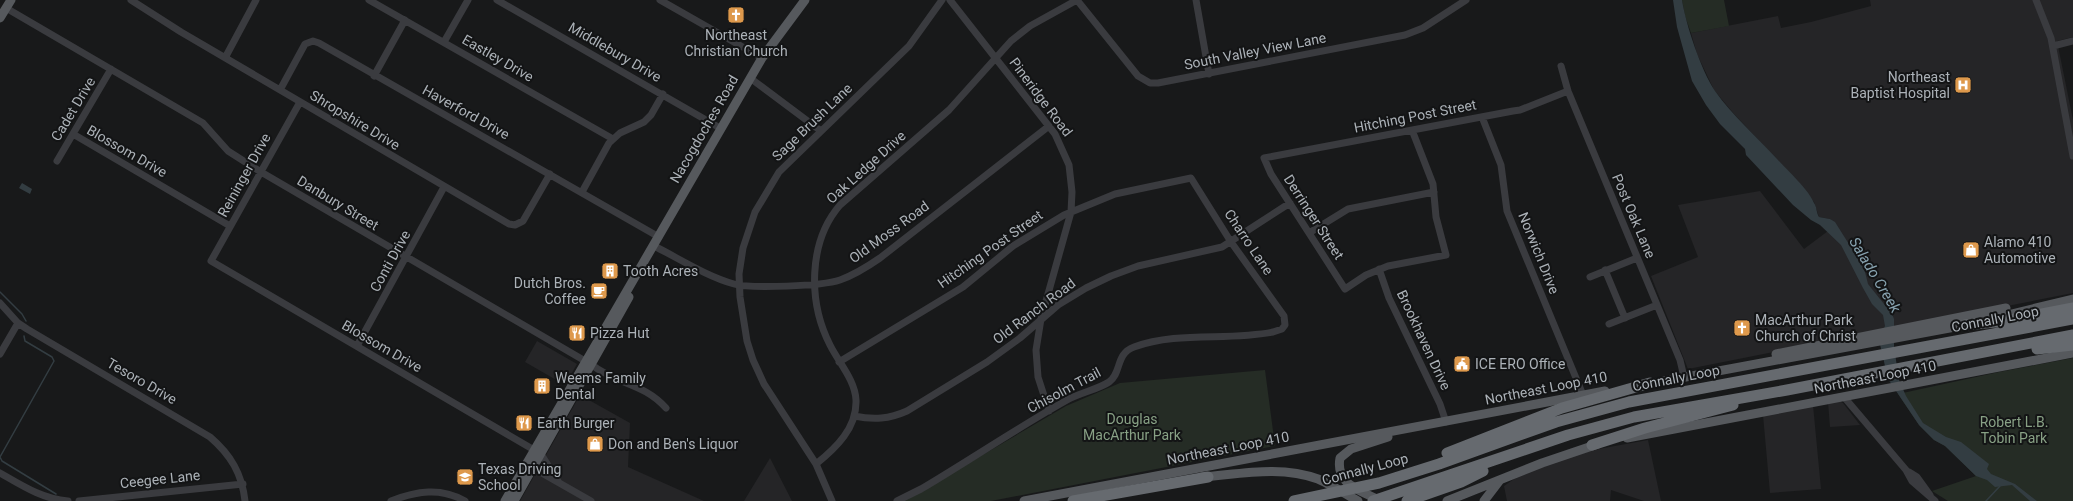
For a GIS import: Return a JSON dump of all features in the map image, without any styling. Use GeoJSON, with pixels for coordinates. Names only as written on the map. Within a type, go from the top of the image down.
{"type":"FeatureCollection","features":[{"type":"Feature","properties":{"kind":"highway"},"geometry":{"type":"LineString","coordinates":[[1965,325],[2005,321],[2071,303]]}},
{"type":"Feature","properties":{"kind":"highway","name":"Connally Loop"},"geometry":{"type":"LineString","coordinates":[[1294,501],[1378,483],[1556,422],[1605,408],[1721,384],[1841,364],[2073,319]]}},
{"type":"Feature","properties":{"kind":"highway"},"geometry":{"type":"LineString","coordinates":[[1373,501],[1406,498],[1461,482],[1533,447],[1568,435],[1634,416],[1787,390],[2073,335]]}},
{"type":"Feature","properties":{"kind":"highway"},"geometry":{"type":"LineString","coordinates":[[2018,346],[2040,349],[2073,345]]}},
{"type":"Feature","properties":{"kind":"highway"},"geometry":{"type":"LineString","coordinates":[[1378,483],[1470,443],[1555,410],[1650,383]]}},
{"type":"Feature","properties":{"kind":"highway"},"geometry":{"type":"LineString","coordinates":[[1592,445],[1645,428],[1701,415],[1787,390]]}},
{"type":"Feature","properties":{"kind":"highway"},"geometry":{"type":"LineString","coordinates":[[1073,501],[1208,477]]}},
{"type":"Feature","properties":{"kind":"main road"},"geometry":{"type":"LineString","coordinates":[[0,18],[10,0]]}},
{"type":"Feature","properties":{"kind":"main road","name":"Nacogdoches Road"},"geometry":{"type":"LineString","coordinates":[[505,501],[538,452],[588,363],[620,314],[636,277],[720,128],[762,58],[805,0]]}},
{"type":"Feature","properties":{"kind":"main road"},"geometry":{"type":"LineString","coordinates":[[1734,366],[1788,351],[1897,331],[2006,308],[2071,303]]}},
{"type":"Feature","properties":{"kind":"main road","name":"Northeast Loop 410"},"geometry":{"type":"LineString","coordinates":[[1024,501],[1684,377],[1734,366],[1965,325]]}},
{"type":"Feature","properties":{"kind":"main road","name":"Northeast Loop 410"},"geometry":{"type":"LineString","coordinates":[[1447,501],[1592,445],[2073,353]]}},
{"type":"Feature","properties":{"kind":"main road"},"geometry":{"type":"LineString","coordinates":[[1381,501],[1345,481],[1340,474],[1340,458],[1351,449],[1423,426]]}},
{"type":"Feature","properties":{"kind":"main road","name":"Nacogdoches Road"},"geometry":{"type":"LineString","coordinates":[[514,501],[533,468],[538,452]]}},
{"type":"Feature","properties":{"kind":"main road"},"geometry":{"type":"LineString","coordinates":[[1083,489],[1270,471],[1318,479],[1358,501]]}},
{"type":"Feature","properties":{"kind":"main road"},"geometry":{"type":"LineString","coordinates":[[1484,501],[1501,479]]}},
{"type":"Feature","properties":{"kind":"street","name":"Shropshire Drive"},"geometry":{"type":"LineString","coordinates":[[131,0],[225,58],[509,224],[515,226],[523,221],[550,174]]}},
{"type":"Feature","properties":{"kind":"street"},"geometry":{"type":"LineString","coordinates":[[225,58],[256,0]]}},
{"type":"Feature","properties":{"kind":"street","name":"Eastley Drive"},"geometry":{"type":"LineString","coordinates":[[369,0],[613,139]]}},
{"type":"Feature","properties":{"kind":"street"},"geometry":{"type":"LineString","coordinates":[[444,42],[468,0]]}},
{"type":"Feature","properties":{"kind":"street","name":"Middlebury Drive"},"geometry":{"type":"LineString","coordinates":[[497,0],[720,128]]}},
{"type":"Feature","properties":{"kind":"street"},"geometry":{"type":"LineString","coordinates":[[660,0],[762,58]]}},
{"type":"Feature","properties":{"kind":"street","name":"Sage Brush Lane"},"geometry":{"type":"LineString","coordinates":[[832,501],[816,464],[758,372],[747,341],[742,319],[739,285],[742,255],[748,231],[764,194],[786,164],[909,46],[942,0]]}},
{"type":"Feature","properties":{"kind":"street","name":"Pineridge Road"},"geometry":{"type":"LineString","coordinates":[[950,0],[1049,126],[1059,140],[1069,165],[1072,192],[1071,212],[1037,337],[1036,363],[1038,377],[1049,410]]}},
{"type":"Feature","properties":{"kind":"street","name":"Oak Ledge Drive"},"geometry":{"type":"LineString","coordinates":[[854,416],[856,404],[855,391],[830,345],[819,318],[815,283],[819,242],[824,227],[834,212],[949,110],[995,58],[1022,32],[1077,0]]}},
{"type":"Feature","properties":{"kind":"street","name":"South Valley View Lane"},"geometry":{"type":"LineString","coordinates":[[1077,0],[1130,68],[1142,80],[1150,83],[1158,83],[1405,35],[1426,26],[1466,0]]}},
{"type":"Feature","properties":{"kind":"street"},"geometry":{"type":"LineString","coordinates":[[1196,0],[1209,74]]}},
{"type":"Feature","properties":{"kind":"street"},"geometry":{"type":"LineString","coordinates":[[2036,0],[2048,29],[2053,46],[2073,156]]}},
{"type":"Feature","properties":{"kind":"street","name":"Danbury Street"},"geometry":{"type":"LineString","coordinates":[[6,8],[202,123],[228,151],[261,172],[608,376],[649,392],[666,408]]}},
{"type":"Feature","properties":{"kind":"street"},"geometry":{"type":"LineString","coordinates":[[374,76],[405,20]]}},
{"type":"Feature","properties":{"kind":"street","name":"Haverford Drive"},"geometry":{"type":"LineString","coordinates":[[280,90],[305,44],[313,41],[582,192],[659,238]]}},
{"type":"Feature","properties":{"kind":"street"},"geometry":{"type":"LineString","coordinates":[[2053,46],[2073,42]]}},
{"type":"Feature","properties":{"kind":"street","name":"Post Oak Lane"},"geometry":{"type":"LineString","coordinates":[[1561,66],[1568,91],[1680,360],[1684,377]]}},
{"type":"Feature","properties":{"kind":"street","name":"Cadet Drive"},"geometry":{"type":"LineString","coordinates":[[57,161],[111,69]]}},
{"type":"Feature","properties":{"kind":"street"},"geometry":{"type":"LineString","coordinates":[[750,78],[821,131]]}},
{"type":"Feature","properties":{"kind":"street","name":"Hitching Post Street"},"geometry":{"type":"LineString","coordinates":[[1264,158],[1527,108],[1568,91]]}},
{"type":"Feature","properties":{"kind":"street"},"geometry":{"type":"LineString","coordinates":[[582,192],[613,139],[620,133],[644,122],[651,115],[663,94]]}},
{"type":"Feature","properties":{"kind":"street","name":"Reininger Drive"},"geometry":{"type":"LineString","coordinates":[[211,261],[300,102]]}},
{"type":"Feature","properties":{"kind":"street","name":"Norwich Drive"},"geometry":{"type":"LineString","coordinates":[[1482,117],[1501,165],[1507,211],[1583,395]]}},
{"type":"Feature","properties":{"kind":"street","name":"Old Moss Road"},"geometry":{"type":"LineString","coordinates":[[654,246],[714,277],[739,285],[787,286],[838,280],[870,265],[1049,126]]}},
{"type":"Feature","properties":{"kind":"street"},"geometry":{"type":"LineString","coordinates":[[1380,269],[1395,264],[1446,255],[1436,217],[1434,192],[1430,176],[1412,130]]}},
{"type":"Feature","properties":{"kind":"street","name":"Blossom Drive"},"geometry":{"type":"LineString","coordinates":[[73,134],[230,226]]}},
{"type":"Feature","properties":{"kind":"street","name":"Derringer Street"},"geometry":{"type":"LineString","coordinates":[[1264,158],[1271,174],[1345,289],[1380,269]]}},
{"type":"Feature","properties":{"kind":"street","name":"Hitching Post Street"},"geometry":{"type":"LineString","coordinates":[[839,362],[963,287],[1013,246],[1046,224],[1115,194],[1191,178]]}},
{"type":"Feature","properties":{"kind":"street","name":"Charro Lane"},"geometry":{"type":"LineString","coordinates":[[1191,178],[1231,242],[1284,316],[1286,321]]}},
{"type":"Feature","properties":{"kind":"street","name":"Conti Drive"},"geometry":{"type":"LineString","coordinates":[[357,346],[444,187]]}},
{"type":"Feature","properties":{"kind":"street"},"geometry":{"type":"LineString","coordinates":[[1309,233],[1348,209],[1434,192]]}},
{"type":"Feature","properties":{"kind":"street","name":"Old Ranch Road"},"geometry":{"type":"LineString","coordinates":[[854,416],[878,419],[908,411],[987,362],[1020,338],[1058,305],[1086,288],[1111,276],[1145,264],[1214,250],[1231,242],[1290,203]]}},
{"type":"Feature","properties":{"kind":"street"},"geometry":{"type":"LineString","coordinates":[[1590,277],[1637,258]]}},
{"type":"Feature","properties":{"kind":"street","name":"Blossom Drive"},"geometry":{"type":"LineString","coordinates":[[211,261],[538,452]]}},
{"type":"Feature","properties":{"kind":"street","name":"Brookhaven Drive"},"geometry":{"type":"LineString","coordinates":[[1380,269],[1389,298],[1440,404],[1446,422]]}},
{"type":"Feature","properties":{"kind":"street"},"geometry":{"type":"LineString","coordinates":[[1605,270],[1624,318]]}},
{"type":"Feature","properties":{"kind":"street","name":"Tesoro Drive"},"geometry":{"type":"LineString","coordinates":[[0,303],[18,323],[210,437],[230,456],[243,484],[245,501]]}},
{"type":"Feature","properties":{"kind":"street"},"geometry":{"type":"LineString","coordinates":[[1609,324],[1657,305]]}},
{"type":"Feature","properties":{"kind":"street","name":"Chisolm Trail"},"geometry":{"type":"LineString","coordinates":[[897,501],[922,489],[1049,410],[1085,391],[1108,383],[1115,374],[1122,356],[1132,348],[1145,344],[1186,338],[1266,334],[1282,329],[1286,321]]}},
{"type":"Feature","properties":{"kind":"street"},"geometry":{"type":"LineString","coordinates":[[0,354],[18,323]]}},
{"type":"Feature","properties":{"kind":"street"},"geometry":{"type":"LineString","coordinates":[[1844,397],[1906,470],[1912,481],[1934,500]]}},
{"type":"Feature","properties":{"kind":"street"},"geometry":{"type":"LineString","coordinates":[[816,464],[832,451],[842,440],[854,416]]}},
{"type":"Feature","properties":{"kind":"street"},"geometry":{"type":"LineString","coordinates":[[538,452],[558,481]]}},
{"type":"Feature","properties":{"kind":"street"},"geometry":{"type":"LineString","coordinates":[[533,468],[591,501]]}},
{"type":"Feature","properties":{"kind":"street"},"geometry":{"type":"LineString","coordinates":[[0,473],[37,494],[68,501]]}},
{"type":"Feature","properties":{"kind":"street","name":"Ceegee Lane"},"geometry":{"type":"LineString","coordinates":[[79,501],[243,484]]}},
{"type":"Feature","properties":{"kind":"street"},"geometry":{"type":"LineString","coordinates":[[391,501],[411,494],[432,492],[446,493],[466,501]]}},
{"type":"Feature","properties":{"kind":"shaded area"},"geometry":{"type":"Polygon","coordinates":[[[1673,0],[1682,0],[1695,47],[1704,71],[1715,91],[1737,117],[1802,186],[1815,205],[1819,217],[1830,219],[1835,222],[1864,268],[1868,284],[1892,314],[1894,319],[1894,347],[1899,380],[1906,396],[1923,423],[1946,437],[1961,442],[1989,464],[1987,469],[1991,474],[2015,484],[2037,501],[2030,501],[2012,485],[1995,487],[1987,480],[1976,476],[1945,446],[1934,440],[1919,425],[1888,379],[1879,340],[1885,326],[1883,315],[1872,304],[1841,245],[1820,225],[1811,220],[1793,205],[1746,155],[1745,149],[1720,124],[1706,105],[1692,81],[1677,27],[1673,0]]]}},
{"type":"Feature","properties":{"kind":"shaded area"},"geometry":{"type":"Polygon","coordinates":[[[1870,0],[2073,0],[2073,37],[2057,41],[2073,120],[2073,293],[1688,369],[1651,276],[1698,257],[1678,205],[1760,191],[1804,249],[1836,225],[1830,219],[1819,217],[1814,202],[1796,180],[1734,114],[1714,90],[1697,54],[1691,33],[1778,16],[1781,28],[1811,22],[1871,6],[1870,0]]]}},
{"type":"Feature","properties":{"kind":"shaded area"},"geometry":{"type":"Polygon","coordinates":[[[22,183],[32,189],[30,194],[19,188],[22,183]]]}},
{"type":"Feature","properties":{"kind":"shaded area"},"geometry":{"type":"Polygon","coordinates":[[[537,341],[577,364],[565,385],[525,362],[537,341]]]}},
{"type":"Feature","properties":{"kind":"shaded area"},"geometry":{"type":"Polygon","coordinates":[[[580,395],[630,423],[628,467],[704,501],[520,501],[580,395]]]}},
{"type":"Feature","properties":{"kind":"shaded area"},"geometry":{"type":"Polygon","coordinates":[[[1837,400],[1843,403],[1860,425],[1830,427],[1828,402],[1837,400]]]}},
{"type":"Feature","properties":{"kind":"shaded area"},"geometry":{"type":"Polygon","coordinates":[[[1813,405],[1821,489],[1770,493],[1763,415],[1813,405]]]}},
{"type":"Feature","properties":{"kind":"shaded area"},"geometry":{"type":"Polygon","coordinates":[[[1648,440],[1661,501],[1644,501],[1611,490],[1610,501],[1507,501],[1504,486],[1517,477],[1560,460],[1593,450],[1648,440]]]}},
{"type":"Feature","properties":{"kind":"shaded area"},"geometry":{"type":"Polygon","coordinates":[[[770,458],[792,501],[744,501],[770,458]]]}},
{"type":"Feature","properties":{"kind":"green space"},"geometry":{"type":"Polygon","coordinates":[[[1682,0],[1724,0],[1729,26],[1691,33],[1685,16],[1682,0]]]}},
{"type":"Feature","properties":{"kind":"green space","name":"Robert L.B. Tobin Park"},"geometry":{"type":"Polygon","coordinates":[[[2073,358],[2073,501],[1948,501],[1932,491],[1976,476],[1945,446],[1934,440],[1919,425],[1898,394],[2073,358]]]}},
{"type":"Feature","properties":{"kind":"green space","name":"Douglas MacArthur Park"},"geometry":{"type":"Polygon","coordinates":[[[1265,370],[1275,446],[991,501],[904,501],[1066,406],[1120,383],[1265,370]]]}},
{"type":"Feature","properties":{"kind":"waterway"},"geometry":{"type":"LineString","coordinates":[[0,292],[22,314],[26,321]]}},
{"type":"Feature","properties":{"kind":"waterway"},"geometry":{"type":"LineString","coordinates":[[24,336],[25,341],[52,357],[54,361],[0,457],[2,461],[56,494]]}},
{"type":"Feature","properties":{"kind":"waterway"},"geometry":{"type":"LineString","coordinates":[[1986,501],[2000,486]]}},
{"type":"Feature","properties":{"kind":"place","name":"Northeast Christian Church"},"geometry":{"type":"Point","coordinates":[736,15]}},
{"type":"Feature","properties":{"kind":"place","name":"Northeast Baptist Hospital"},"geometry":{"type":"Point","coordinates":[1963,85]}},
{"type":"Feature","properties":{"kind":"place","name":"Alamo 410 Automotive"},"geometry":{"type":"Point","coordinates":[1971,250]}},
{"type":"Feature","properties":{"kind":"place","name":"Tooth Acres"},"geometry":{"type":"Point","coordinates":[610,271]}},
{"type":"Feature","properties":{"kind":"place","name":"Dutch Bros. Coffee"},"geometry":{"type":"Point","coordinates":[599,291]}},
{"type":"Feature","properties":{"kind":"place","name":"MacArthur Park Church of Christ"},"geometry":{"type":"Point","coordinates":[1742,328]}},
{"type":"Feature","properties":{"kind":"place","name":"Pizza Hut"},"geometry":{"type":"Point","coordinates":[577,333]}},
{"type":"Feature","properties":{"kind":"place","name":"ICE ERO Office"},"geometry":{"type":"Point","coordinates":[1462,364]}},
{"type":"Feature","properties":{"kind":"place","name":"Weems Family Dental"},"geometry":{"type":"Point","coordinates":[542,386]}},
{"type":"Feature","properties":{"kind":"place","name":"Earth Burger"},"geometry":{"type":"Point","coordinates":[524,423]}},
{"type":"Feature","properties":{"kind":"place","name":"Don and Ben's Liquor"},"geometry":{"type":"Point","coordinates":[595,444]}},
{"type":"Feature","properties":{"kind":"place","name":"Texas Driving School"},"geometry":{"type":"Point","coordinates":[465,477]}},
{"type":"Feature","properties":{"kind":"water label","name":"Salado Creek"},"geometry":{"type":"Point","coordinates":[1875,275]}}]}
